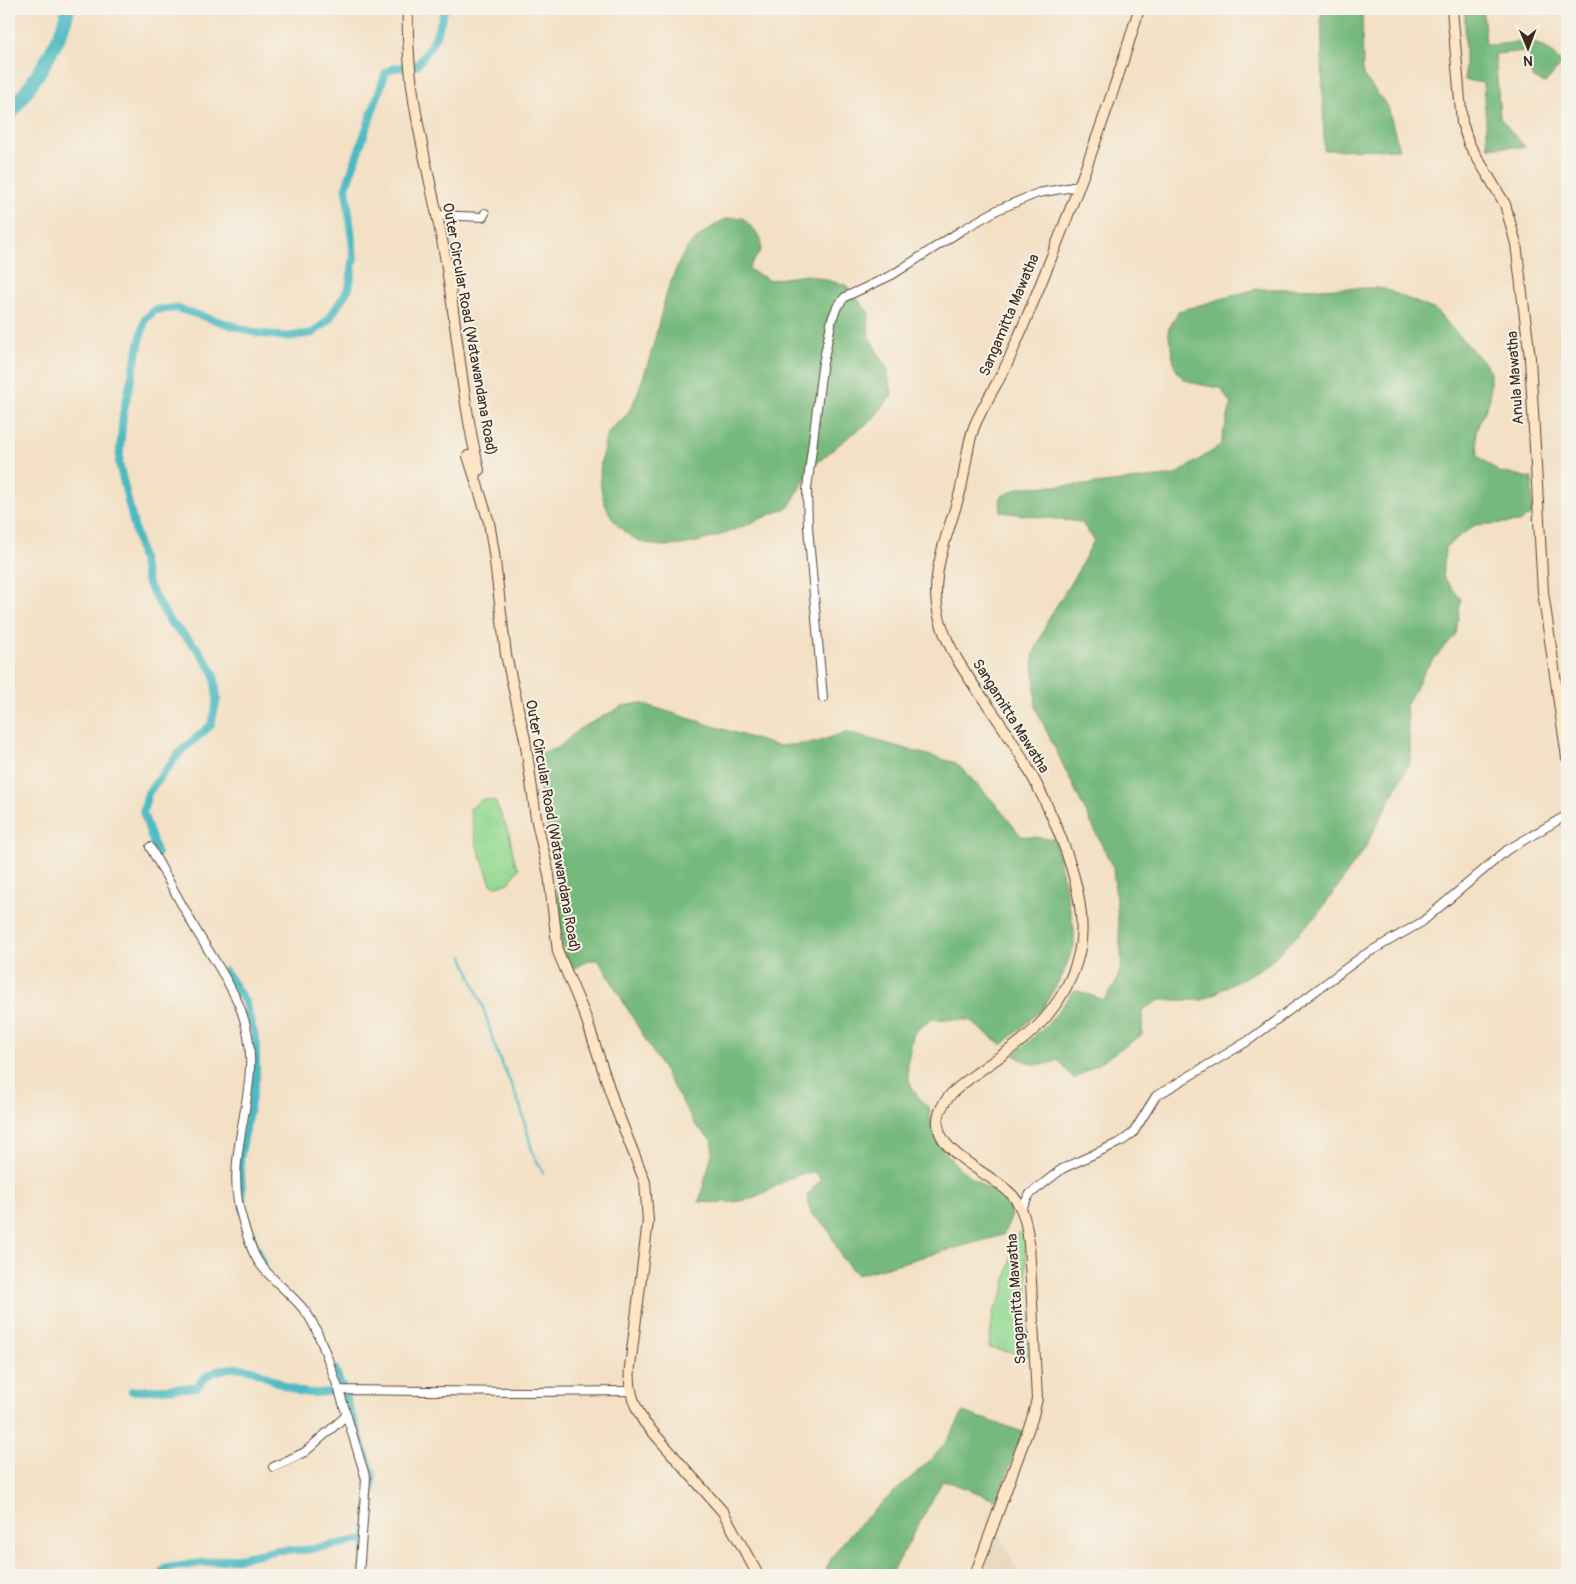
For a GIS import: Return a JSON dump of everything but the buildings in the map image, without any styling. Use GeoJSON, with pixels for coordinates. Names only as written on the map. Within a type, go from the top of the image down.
{"type":"FeatureCollection","features":[{"type":"Feature","properties":{"kind":"main road","name":"Outer Circular Road (Watawandana Road)"},"geometry":{"type":"LineString","coordinates":[[408,9],[410,77],[418,132],[437,215],[467,420],[479,470],[468,456],[492,538],[500,586],[506,655],[525,739],[536,818],[549,875],[556,944],[594,1039],[616,1106],[645,1182],[648,1221],[630,1367],[630,1391],[636,1408],[644,1422],[723,1512],[758,1575]]}},
{"type":"Feature","properties":{"kind":"main road","name":"Sangamitta Mawatha"},"geometry":{"type":"LineString","coordinates":[[974,1575],[1032,1419],[1037,1399],[1029,1243],[1021,1209],[1008,1192],[962,1160],[948,1147],[941,1133],[939,1116],[943,1104],[952,1092],[1023,1040],[1047,1016],[1064,993],[1080,952],[1080,913],[1069,864],[1058,833],[1024,760],[961,664],[950,643],[940,620],[936,587],[939,566],[960,490],[972,434],[1010,359],[1079,186],[1139,9]]}},
{"type":"Feature","properties":{"kind":"main road","name":"Anula Mawatha"},"geometry":{"type":"LineString","coordinates":[[1452,9],[1462,123],[1469,144],[1505,204],[1516,244],[1530,358],[1543,592],[1567,758]]}},
{"type":"Feature","properties":{"kind":"street"},"geometry":{"type":"LineString","coordinates":[[823,698],[808,527],[807,489],[822,368],[832,319],[837,307],[845,297],[892,275],[997,210],[1038,193],[1079,186]]}},
{"type":"Feature","properties":{"kind":"street"},"geometry":{"type":"LineString","coordinates":[[437,215],[483,217],[485,213]]}},
{"type":"Feature","properties":{"kind":"street"},"geometry":{"type":"LineString","coordinates":[[1021,1209],[1030,1194],[1062,1169],[1122,1141],[1133,1133],[1156,1096],[1248,1041],[1364,955],[1422,922],[1507,850],[1567,815]]}},
{"type":"Feature","properties":{"kind":"street"},"geometry":{"type":"LineString","coordinates":[[150,847],[236,995],[243,1012],[248,1031],[250,1067],[245,1113],[237,1149],[237,1186],[241,1216],[259,1262],[311,1319],[339,1390],[366,1479],[359,1575]]}},
{"type":"Feature","properties":{"kind":"street"},"geometry":{"type":"LineString","coordinates":[[339,1390],[630,1391]]}},
{"type":"Feature","properties":{"kind":"street"},"geometry":{"type":"LineString","coordinates":[[273,1467],[305,1452],[347,1415]]}},
{"type":"Feature","properties":{"kind":"shaded area"},"geometry":{"type":"Polygon","coordinates":[[[998,1534],[1020,1575],[980,1575],[998,1534]]]}},
{"type":"Feature","properties":{"kind":"green space"},"geometry":{"type":"Polygon","coordinates":[[[1321,9],[1362,9],[1363,75],[1388,107],[1399,149],[1324,150],[1321,9]]]}},
{"type":"Feature","properties":{"kind":"green space"},"geometry":{"type":"Polygon","coordinates":[[[1465,9],[1486,9],[1483,10],[1486,45],[1519,42],[1537,44],[1554,54],[1562,64],[1545,83],[1532,77],[1526,51],[1495,54],[1500,118],[1525,147],[1488,147],[1483,83],[1465,80],[1465,9]]]}},
{"type":"Feature","properties":{"kind":"green space"},"geometry":{"type":"Polygon","coordinates":[[[728,218],[743,218],[761,238],[761,250],[748,269],[769,280],[807,275],[846,285],[869,313],[868,335],[887,369],[892,395],[871,421],[811,468],[789,507],[746,525],[697,542],[673,546],[650,544],[630,536],[607,510],[600,479],[604,446],[609,432],[627,414],[636,397],[650,356],[672,278],[688,247],[720,222],[728,218]]]}},
{"type":"Feature","properties":{"kind":"green space"},"geometry":{"type":"Polygon","coordinates":[[[1382,288],[1435,310],[1490,369],[1490,399],[1476,431],[1478,456],[1499,472],[1532,478],[1532,514],[1519,522],[1475,525],[1445,547],[1443,577],[1461,599],[1456,634],[1427,667],[1406,705],[1411,759],[1365,848],[1319,913],[1267,965],[1203,1000],[1160,1000],[1142,1010],[1142,1035],[1074,1079],[1058,1060],[1041,1065],[1025,1061],[1014,1055],[1048,1024],[1075,990],[1104,1000],[1115,985],[1122,964],[1113,868],[1036,709],[1033,655],[1048,620],[1094,540],[1081,522],[1001,512],[1000,497],[1022,487],[1085,485],[1175,475],[1220,446],[1231,405],[1221,388],[1184,379],[1175,367],[1168,330],[1179,311],[1256,289],[1382,288]]]}},
{"type":"Feature","properties":{"kind":"green space"},"geometry":{"type":"Polygon","coordinates":[[[640,703],[777,746],[814,743],[846,732],[956,763],[995,803],[1021,836],[1055,839],[1074,929],[1074,946],[1062,976],[1042,1009],[1002,1045],[969,1020],[932,1019],[914,1033],[909,1055],[908,1074],[910,1082],[920,1099],[929,1108],[931,1122],[940,1145],[954,1162],[1001,1198],[1010,1209],[1012,1215],[1003,1235],[857,1275],[842,1258],[827,1227],[811,1214],[807,1196],[820,1180],[817,1173],[801,1174],[757,1196],[735,1202],[699,1202],[712,1154],[713,1142],[696,1126],[599,960],[588,960],[572,970],[563,953],[556,876],[534,755],[558,748],[579,729],[623,706],[640,703]]]}},
{"type":"Feature","properties":{"kind":"green space"},"geometry":{"type":"Polygon","coordinates":[[[483,799],[495,801],[509,833],[515,862],[519,868],[509,883],[496,886],[491,884],[476,842],[470,809],[483,799]]]}},
{"type":"Feature","properties":{"kind":"green space"},"geometry":{"type":"Polygon","coordinates":[[[1018,1233],[1025,1233],[1030,1356],[989,1348],[993,1312],[1003,1294],[1014,1241],[1018,1233]]]}},
{"type":"Feature","properties":{"kind":"green space"},"geometry":{"type":"Polygon","coordinates":[[[963,1412],[1023,1432],[997,1500],[943,1480],[891,1575],[824,1575],[831,1559],[842,1543],[873,1511],[923,1467],[940,1449],[963,1412]]]}},
{"type":"Feature","properties":{"kind":"waterway"},"geometry":{"type":"LineString","coordinates":[[9,116],[52,51],[59,37],[68,9]]}},
{"type":"Feature","properties":{"kind":"waterway"},"geometry":{"type":"LineString","coordinates":[[157,854],[143,812],[148,793],[179,753],[211,725],[217,699],[214,673],[197,648],[170,622],[148,584],[119,463],[123,414],[145,319],[155,310],[176,308],[256,333],[286,337],[313,333],[329,319],[349,288],[354,257],[346,187],[386,72],[394,68],[416,66],[422,60],[437,32],[445,9]]}},
{"type":"Feature","properties":{"kind":"waterway"},"geometry":{"type":"LineString","coordinates":[[463,956],[483,1007],[496,1050],[520,1105],[533,1154],[543,1172]]}},
{"type":"Feature","properties":{"kind":"waterway"},"geometry":{"type":"LineString","coordinates":[[225,971],[245,1002],[256,1041],[256,1077],[240,1158],[243,1211]]}},
{"type":"Feature","properties":{"kind":"waterway"},"geometry":{"type":"LineString","coordinates":[[246,1222],[263,1265]]}},
{"type":"Feature","properties":{"kind":"waterway"},"geometry":{"type":"LineString","coordinates":[[132,1391],[197,1387],[210,1374],[233,1368],[253,1370],[302,1392],[328,1392],[339,1389],[342,1386]]}},
{"type":"Feature","properties":{"kind":"waterway"},"geometry":{"type":"LineString","coordinates":[[335,1369],[373,1475],[363,1575]]}},
{"type":"Feature","properties":{"kind":"waterway"},"geometry":{"type":"LineString","coordinates":[[163,1575],[163,1571],[166,1568],[244,1557],[278,1550],[305,1550],[366,1539]]}}]}
